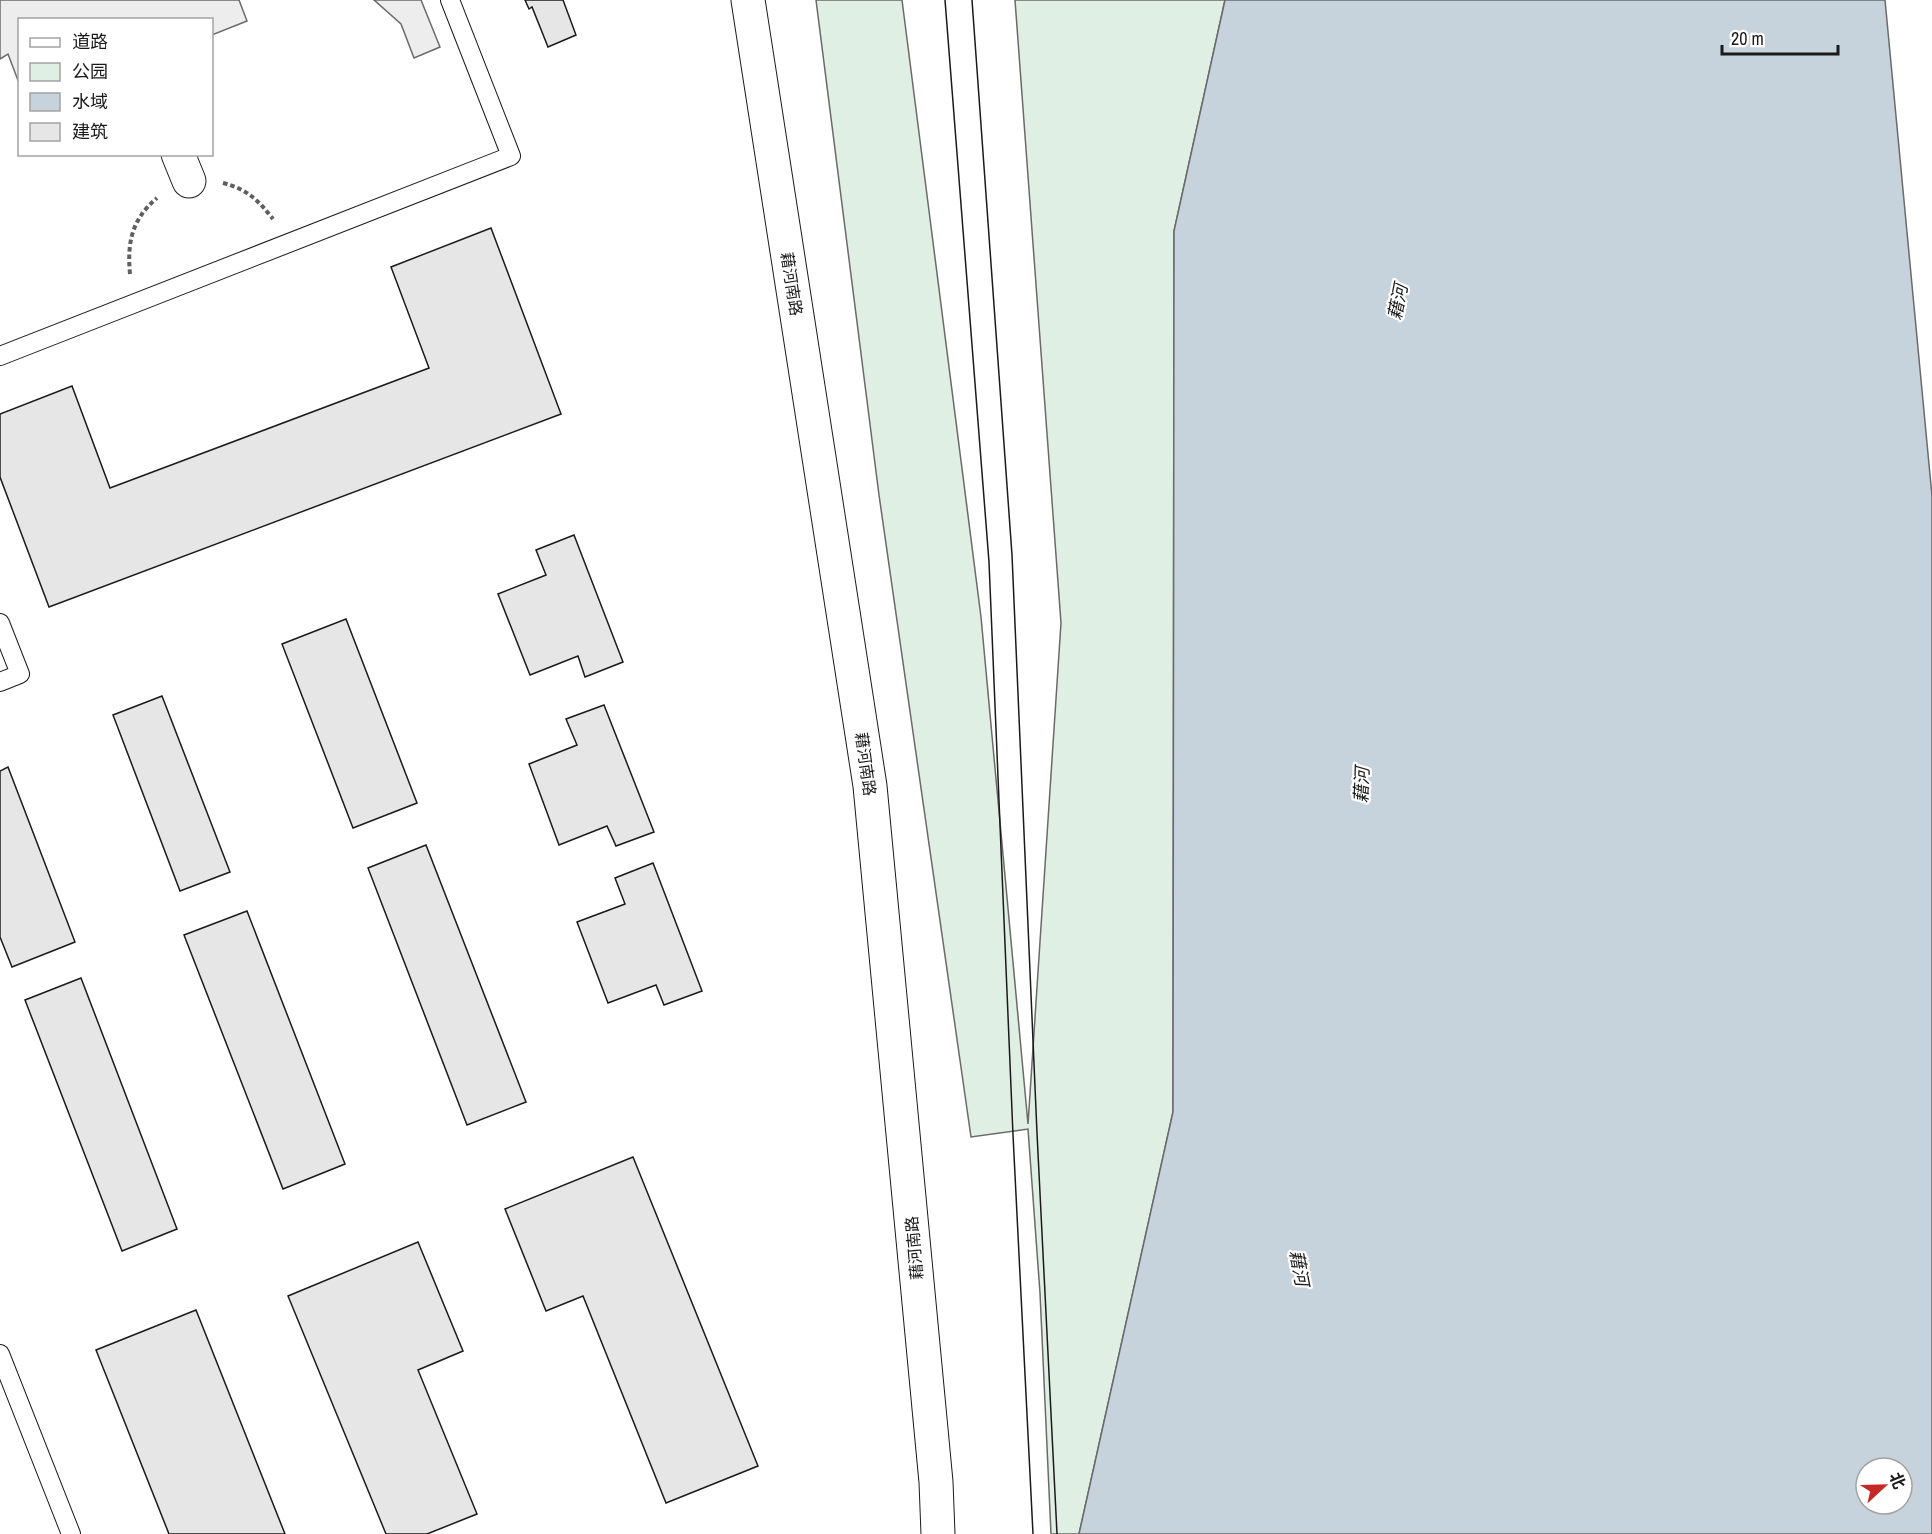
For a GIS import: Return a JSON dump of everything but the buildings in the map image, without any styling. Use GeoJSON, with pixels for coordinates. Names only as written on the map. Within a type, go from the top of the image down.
{"type":"FeatureCollection","features":[{"type":"Feature","properties":{"kind":"main road","name":"藉河南路"},"geometry":{"type":"LineString","coordinates":[[748,0],[870,786],[936,1482],[938,1534]]}},
{"type":"Feature","properties":{"kind":"lane"},"geometry":{"type":"LineString","coordinates":[[0,356],[511,156],[450,0]]}},
{"type":"Feature","properties":{"kind":"lane"},"geometry":{"type":"LineString","coordinates":[[0,623],[20,674],[0,682]]}},
{"type":"Feature","properties":{"kind":"lane"},"geometry":{"type":"LineString","coordinates":[[0,1354],[71,1534]]}},
{"type":"Feature","properties":{"kind":"green space"},"geometry":{"type":"Polygon","coordinates":[[[816,0],[902,0],[981,617],[1028,1124],[1061,623],[1015,0],[1225,0],[1174,231],[1173,1112],[1079,1534],[1051,1534],[1040,1293],[1028,1129],[971,1137],[879,495],[816,0]]]}},
{"type":"Feature","properties":{"kind":"shaded area"},"geometry":{"type":"Polygon","coordinates":[[[0,0],[239,0],[247,21],[213,35],[213,18],[18,18],[18,80],[8,54],[0,59],[0,0]]]}},
{"type":"Feature","properties":{"kind":"shaded area"},"geometry":{"type":"Polygon","coordinates":[[[374,0],[421,0],[440,47],[414,58],[401,24],[374,0]]]}},
{"type":"Feature","properties":{"kind":"water","name":"藉河"},"geometry":{"type":"Polygon","coordinates":[[[1225,0],[1885,0],[1932,496],[1932,1534],[1079,1534],[1173,1112],[1174,231],[1225,0]]]}},
{"type":"Feature","properties":{"kind":"tram line"},"geometry":{"type":"LineString","coordinates":[[945,0],[989,562],[1013,1135],[1033,1534]]}},
{"type":"Feature","properties":{"kind":"tram line"},"geometry":{"type":"LineString","coordinates":[[972,0],[1012,555],[1057,1534]]}}]}
